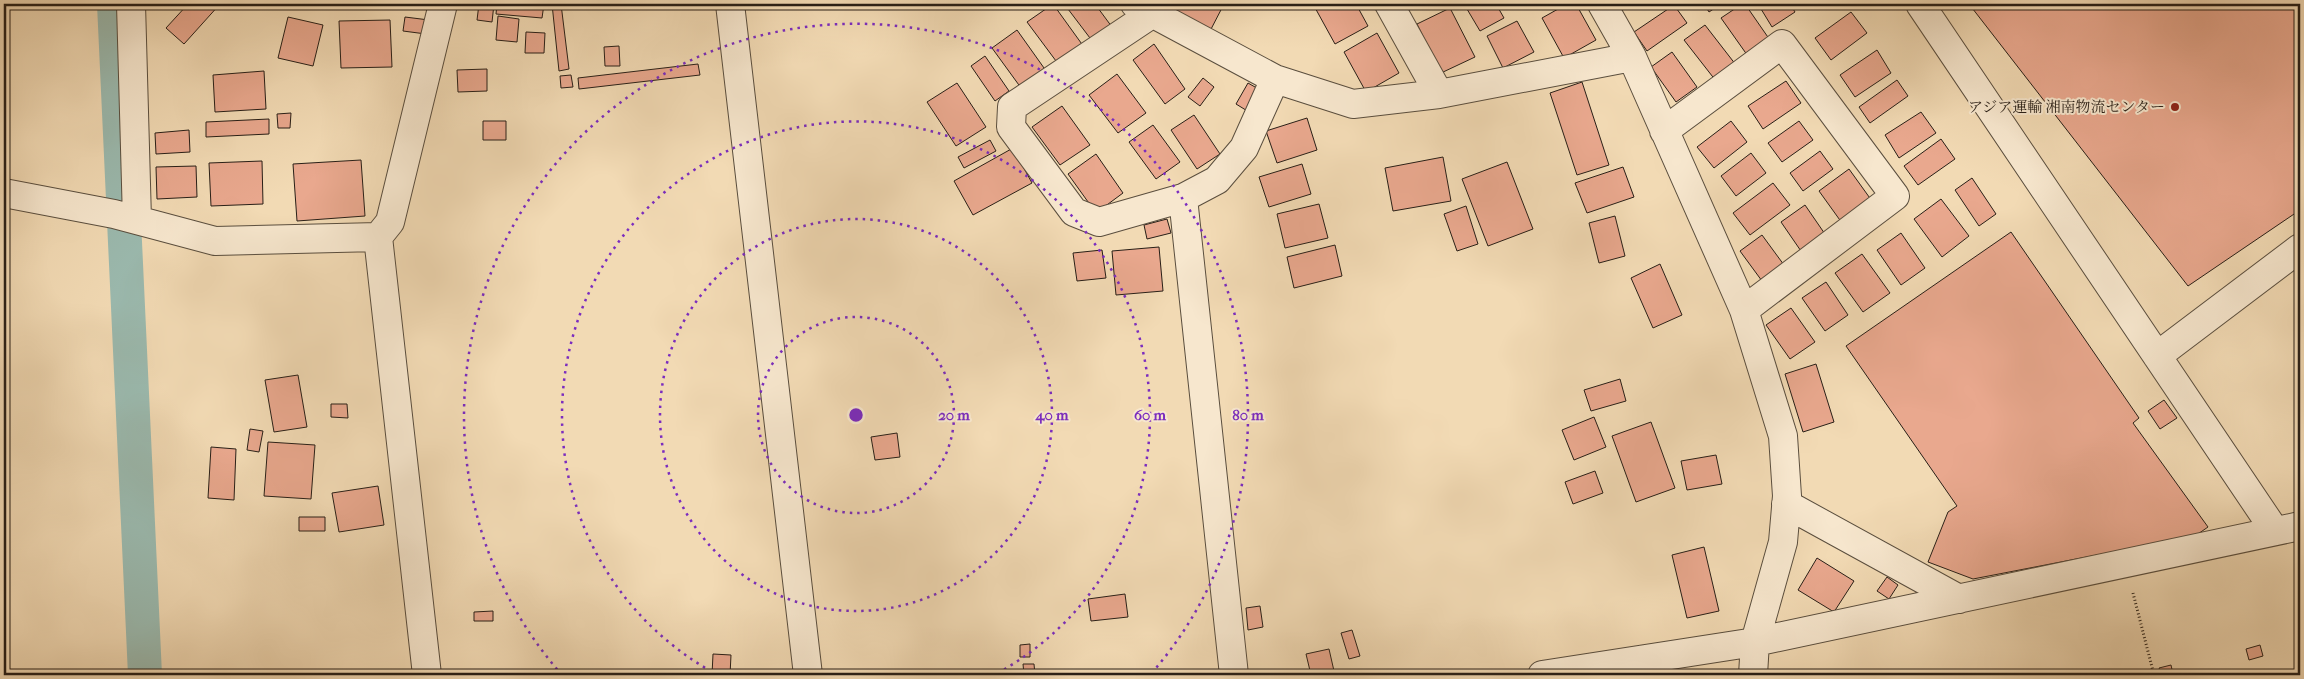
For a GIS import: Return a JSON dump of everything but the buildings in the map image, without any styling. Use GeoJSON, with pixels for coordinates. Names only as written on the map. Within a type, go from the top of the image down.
{"type":"FeatureCollection","features":[{"type":"Feature","properties":{"kind":"street"},"geometry":{"type":"LineString","coordinates":[[126,217],[131,4]]}},
{"type":"Feature","properties":{"kind":"street"},"geometry":{"type":"LineString","coordinates":[[427,675],[378,237],[390,222],[443,4]]}},
{"type":"Feature","properties":{"kind":"street"},"geometry":{"type":"LineString","coordinates":[[730,4],[808,675]]}},
{"type":"Feature","properties":{"kind":"street"},"geometry":{"type":"LineString","coordinates":[[1389,4],[1440,94]]}},
{"type":"Feature","properties":{"kind":"street"},"geometry":{"type":"LineString","coordinates":[[1542,675],[1755,642],[2288,529],[2157,356],[1920,4]]}},
{"type":"Feature","properties":{"kind":"street"},"geometry":{"type":"LineString","coordinates":[[1605,5],[1632,57],[1744,310],[1782,436],[1786,504],[1783,542],[1755,642],[1753,675]]}},
{"type":"Feature","properties":{"kind":"street"},"geometry":{"type":"LineString","coordinates":[[1275,79],[1244,148],[1217,180],[1183,198],[1099,222],[1074,212],[1011,128],[1012,107],[1144,8],[1275,79],[1353,104],[1440,94],[1632,57]]}},
{"type":"Feature","properties":{"kind":"street"},"geometry":{"type":"LineString","coordinates":[[1664,131],[1782,44],[1895,196],[1744,310]]}},
{"type":"Feature","properties":{"kind":"street"},"geometry":{"type":"LineString","coordinates":[[4,194],[126,217],[215,241],[378,237]]}},
{"type":"Feature","properties":{"kind":"street"},"geometry":{"type":"LineString","coordinates":[[1183,198],[1234,675]]}},
{"type":"Feature","properties":{"kind":"street"},"geometry":{"type":"LineString","coordinates":[[2157,356],[2300,248]]}},
{"type":"Feature","properties":{"kind":"street"},"geometry":{"type":"LineString","coordinates":[[1786,504],[1959,599]]}},
{"type":"Feature","properties":{"kind":"path"},"geometry":{"type":"LineString","coordinates":[[2125,563],[2154,675]]}},
{"type":"Feature","properties":{"kind":"waterway"},"geometry":{"type":"LineString","coordinates":[[114,4],[145,675]]}},
{"type":"Feature","properties":{"kind":"place","name":"アジア運輸 湘南物流センター"},"geometry":{"type":"Point","coordinates":[2175,107]}}]}
